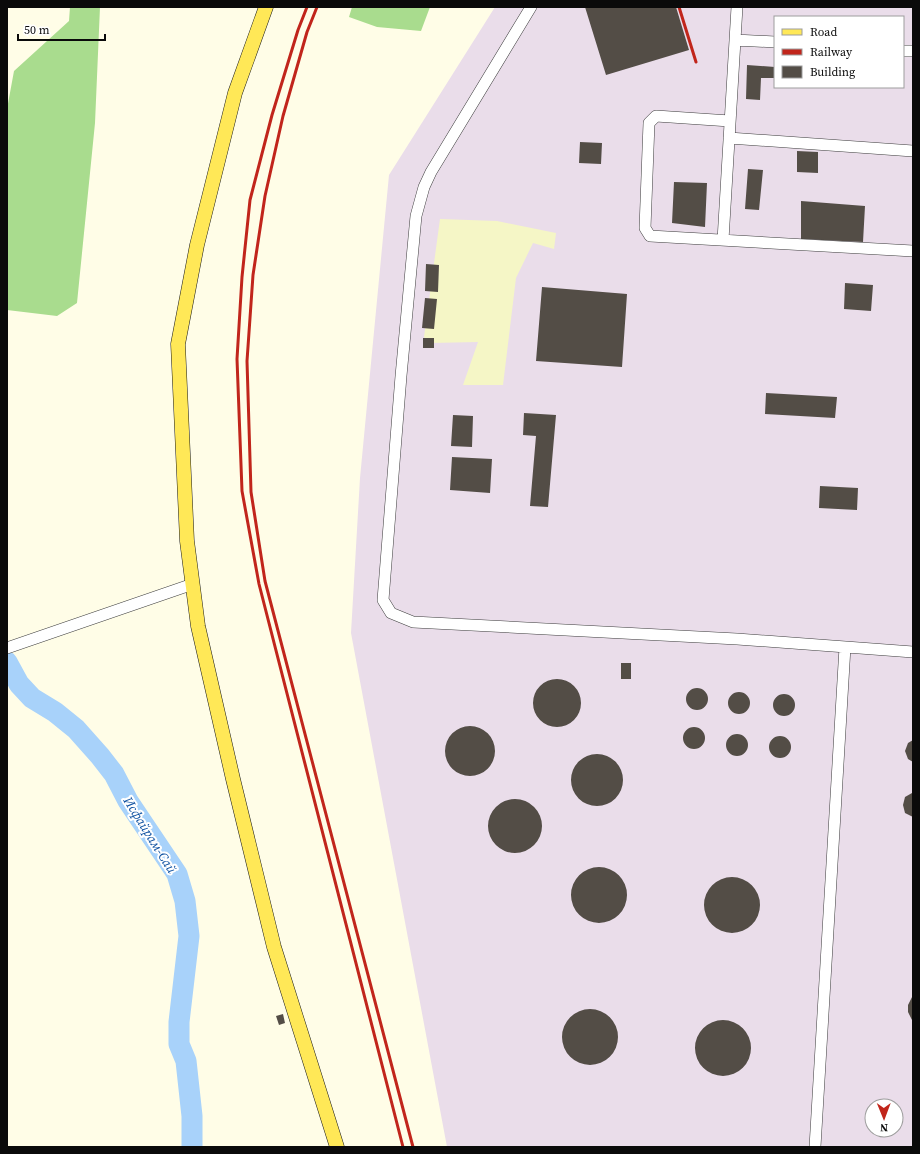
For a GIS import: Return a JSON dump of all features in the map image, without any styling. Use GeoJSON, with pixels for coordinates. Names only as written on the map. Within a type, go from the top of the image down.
{"type":"FeatureCollection","features":[{"type":"Feature","properties":{"kind":"main road"},"geometry":{"type":"LineString","coordinates":[[266,7],[235,93],[197,245],[178,344],[187,541],[202,641],[233,779],[274,947],[337,1147]]}},
{"type":"Feature","properties":{"kind":"street"},"geometry":{"type":"LineString","coordinates":[[531,7],[431,172],[424,187],[416,216],[401,376],[384,600],[391,613],[413,622],[737,639],[913,652]]}},
{"type":"Feature","properties":{"kind":"street"},"geometry":{"type":"LineString","coordinates":[[723,240],[737,7]]}},
{"type":"Feature","properties":{"kind":"street"},"geometry":{"type":"LineString","coordinates":[[735,40],[774,42]]}},
{"type":"Feature","properties":{"kind":"street"},"geometry":{"type":"LineString","coordinates":[[730,121],[656,116],[649,123],[645,228],[650,236],[913,251]]}},
{"type":"Feature","properties":{"kind":"street"},"geometry":{"type":"LineString","coordinates":[[729,138],[913,151]]}},
{"type":"Feature","properties":{"kind":"street"},"geometry":{"type":"LineString","coordinates":[[7,648],[193,584]]}},
{"type":"Feature","properties":{"kind":"street"},"geometry":{"type":"LineString","coordinates":[[815,1147],[845,647]]}},
{"type":"Feature","properties":{"kind":"shaded area"},"geometry":{"type":"Polygon","coordinates":[[[495,7],[913,7],[913,1147],[447,1147],[351,633],[360,478],[389,175],[495,7]]]}},
{"type":"Feature","properties":{"kind":"green space"},"geometry":{"type":"Polygon","coordinates":[[[70,7],[100,7],[95,123],[77,303],[57,316],[7,310],[7,109],[14,71],[69,21],[70,7]]]}},
{"type":"Feature","properties":{"kind":"green space"},"geometry":{"type":"Polygon","coordinates":[[[352,7],[430,7],[421,31],[377,27],[349,17],[352,7]]]}},
{"type":"Feature","properties":{"kind":"green space"},"geometry":{"type":"Polygon","coordinates":[[[440,219],[497,221],[556,233],[554,249],[533,243],[516,278],[503,385],[463,385],[478,342],[430,343],[424,337],[440,219]]]}},
{"type":"Feature","properties":{"kind":"building"},"geometry":{"type":"Polygon","coordinates":[[[585,7],[676,7],[689,50],[606,75],[585,7]]]}},
{"type":"Feature","properties":{"kind":"building"},"geometry":{"type":"Polygon","coordinates":[[[747,65],[774,67],[774,78],[761,78],[760,100],[746,99],[747,65]]]}},
{"type":"Feature","properties":{"kind":"building"},"geometry":{"type":"Polygon","coordinates":[[[580,142],[602,143],[601,164],[579,163],[580,142]]]}},
{"type":"Feature","properties":{"kind":"building"},"geometry":{"type":"Polygon","coordinates":[[[797,151],[818,152],[818,173],[797,172],[797,151]]]}},
{"type":"Feature","properties":{"kind":"building"},"geometry":{"type":"Polygon","coordinates":[[[748,169],[763,170],[759,210],[745,209],[748,169]]]}},
{"type":"Feature","properties":{"kind":"building"},"geometry":{"type":"Polygon","coordinates":[[[674,182],[707,183],[705,227],[672,223],[674,182]]]}},
{"type":"Feature","properties":{"kind":"building"},"geometry":{"type":"Polygon","coordinates":[[[801,201],[865,206],[863,242],[801,239],[801,201]]]}},
{"type":"Feature","properties":{"kind":"building"},"geometry":{"type":"Polygon","coordinates":[[[426,264],[439,265],[438,292],[425,291],[426,264]]]}},
{"type":"Feature","properties":{"kind":"building"},"geometry":{"type":"Polygon","coordinates":[[[845,283],[873,285],[871,311],[844,309],[845,283]]]}},
{"type":"Feature","properties":{"kind":"building"},"geometry":{"type":"Polygon","coordinates":[[[542,287],[627,294],[622,367],[536,361],[542,287]]]}},
{"type":"Feature","properties":{"kind":"building"},"geometry":{"type":"Polygon","coordinates":[[[425,298],[437,299],[434,329],[422,328],[425,298]]]}},
{"type":"Feature","properties":{"kind":"building"},"geometry":{"type":"Polygon","coordinates":[[[423,338],[434,338],[434,348],[423,348],[423,338]]]}},
{"type":"Feature","properties":{"kind":"building"},"geometry":{"type":"Polygon","coordinates":[[[766,393],[837,397],[835,418],[765,414],[766,393]]]}},
{"type":"Feature","properties":{"kind":"building"},"geometry":{"type":"Polygon","coordinates":[[[524,413],[556,415],[548,507],[530,506],[536,436],[523,435],[524,413]]]}},
{"type":"Feature","properties":{"kind":"building"},"geometry":{"type":"Polygon","coordinates":[[[453,415],[473,416],[472,447],[451,446],[453,415]]]}},
{"type":"Feature","properties":{"kind":"building"},"geometry":{"type":"Polygon","coordinates":[[[452,457],[492,459],[490,493],[450,490],[452,457]]]}},
{"type":"Feature","properties":{"kind":"building"},"geometry":{"type":"Polygon","coordinates":[[[820,486],[858,488],[857,510],[819,508],[820,486]]]}},
{"type":"Feature","properties":{"kind":"building"},"geometry":{"type":"Polygon","coordinates":[[[621,663],[631,663],[631,679],[621,679],[621,663]]]}},
{"type":"Feature","properties":{"kind":"building"},"geometry":{"type":"Polygon","coordinates":[[[552,679],[562,679],[574,686],[581,698],[581,708],[574,720],[562,727],[552,727],[544,723],[537,716],[533,708],[533,698],[537,690],[544,683],[552,679]]]}},
{"type":"Feature","properties":{"kind":"building"},"geometry":{"type":"Polygon","coordinates":[[[697,688],[705,691],[708,699],[705,707],[697,710],[689,707],[686,699],[689,691],[697,688]]]}},
{"type":"Feature","properties":{"kind":"building"},"geometry":{"type":"Polygon","coordinates":[[[739,692],[747,695],[750,703],[747,711],[739,714],[731,711],[728,703],[731,695],[739,692]]]}},
{"type":"Feature","properties":{"kind":"building"},"geometry":{"type":"Polygon","coordinates":[[[784,694],[792,697],[795,705],[792,713],[784,716],[776,713],[773,705],[776,697],[784,694]]]}},
{"type":"Feature","properties":{"kind":"building"},"geometry":{"type":"Polygon","coordinates":[[[470,726],[484,730],[491,737],[495,751],[491,765],[484,772],[470,776],[456,772],[449,765],[445,751],[449,737],[456,730],[470,726]]]}},
{"type":"Feature","properties":{"kind":"building"},"geometry":{"type":"Polygon","coordinates":[[[694,727],[702,730],[705,738],[702,746],[694,749],[686,746],[683,738],[686,730],[694,727]]]}},
{"type":"Feature","properties":{"kind":"building"},"geometry":{"type":"Polygon","coordinates":[[[737,734],[745,737],[748,745],[745,753],[737,756],[729,753],[726,745],[729,737],[737,734]]]}},
{"type":"Feature","properties":{"kind":"building"},"geometry":{"type":"Polygon","coordinates":[[[780,736],[788,739],[791,747],[788,755],[780,758],[772,755],[769,747],[772,739],[780,736]]]}},
{"type":"Feature","properties":{"kind":"building"},"geometry":{"type":"Polygon","coordinates":[[[913,740],[913,762],[908,759],[905,751],[908,743],[913,740]]]}},
{"type":"Feature","properties":{"kind":"building"},"geometry":{"type":"Polygon","coordinates":[[[592,754],[602,754],[611,758],[619,766],[623,775],[623,785],[619,794],[611,802],[602,806],[592,806],[583,802],[575,794],[571,785],[571,775],[575,766],[583,758],[592,754]]]}},
{"type":"Feature","properties":{"kind":"building"},"geometry":{"type":"Polygon","coordinates":[[[912,793],[913,817],[905,813],[903,805],[905,797],[912,793]]]}},
{"type":"Feature","properties":{"kind":"building"},"geometry":{"type":"Polygon","coordinates":[[[515,799],[525,801],[534,807],[540,816],[542,826],[540,836],[534,845],[525,851],[515,853],[505,851],[496,845],[490,836],[488,826],[490,816],[496,807],[505,801],[515,799]]]}},
{"type":"Feature","properties":{"kind":"building"},"geometry":{"type":"Polygon","coordinates":[[[599,867],[610,869],[619,875],[625,884],[627,895],[625,906],[619,915],[610,921],[599,923],[588,921],[579,915],[573,906],[571,895],[573,884],[579,875],[588,869],[599,867]]]}},
{"type":"Feature","properties":{"kind":"building"},"geometry":{"type":"Polygon","coordinates":[[[732,877],[743,879],[752,885],[758,894],[760,905],[758,916],[752,925],[743,931],[732,933],[721,931],[712,925],[706,916],[704,905],[706,894],[712,885],[721,879],[732,877]]]}},
{"type":"Feature","properties":{"kind":"building"},"geometry":{"type":"Polygon","coordinates":[[[913,995],[913,1022],[908,1012],[908,1005],[913,995]]]}},
{"type":"Feature","properties":{"kind":"building"},"geometry":{"type":"Polygon","coordinates":[[[590,1009],[601,1011],[610,1017],[616,1026],[618,1037],[616,1048],[610,1057],[601,1063],[590,1065],[579,1063],[570,1057],[564,1048],[562,1037],[564,1026],[570,1017],[579,1011],[590,1009]]]}},
{"type":"Feature","properties":{"kind":"building"},"geometry":{"type":"Polygon","coordinates":[[[283,1014],[285,1023],[279,1025],[276,1016],[283,1014]]]}},
{"type":"Feature","properties":{"kind":"building"},"geometry":{"type":"Polygon","coordinates":[[[723,1020],[734,1022],[743,1028],[749,1037],[751,1048],[749,1059],[743,1068],[734,1074],[723,1076],[712,1074],[703,1068],[697,1059],[695,1048],[697,1037],[703,1028],[712,1022],[723,1020]]]}},
{"type":"Feature","properties":{"kind":"waterway","name":"Исфайрам-Сай"},"geometry":{"type":"LineString","coordinates":[[7,662],[19,684],[32,698],[55,712],[76,729],[100,756],[114,774],[128,801],[177,874],[185,901],[189,936],[179,1022],[179,1044],[186,1061],[192,1116],[192,1147]]}},
{"type":"Feature","properties":{"kind":"railway"},"geometry":{"type":"LineString","coordinates":[[307,7],[298,30],[272,115],[250,200],[242,277],[237,359],[242,491],[259,584],[403,1147]]}},
{"type":"Feature","properties":{"kind":"railway"},"geometry":{"type":"LineString","coordinates":[[317,7],[307,32],[283,116],[265,196],[253,275],[247,361],[251,492],[265,581],[413,1147]]}},
{"type":"Feature","properties":{"kind":"railway"},"geometry":{"type":"LineString","coordinates":[[679,7],[696,62]]}}]}
